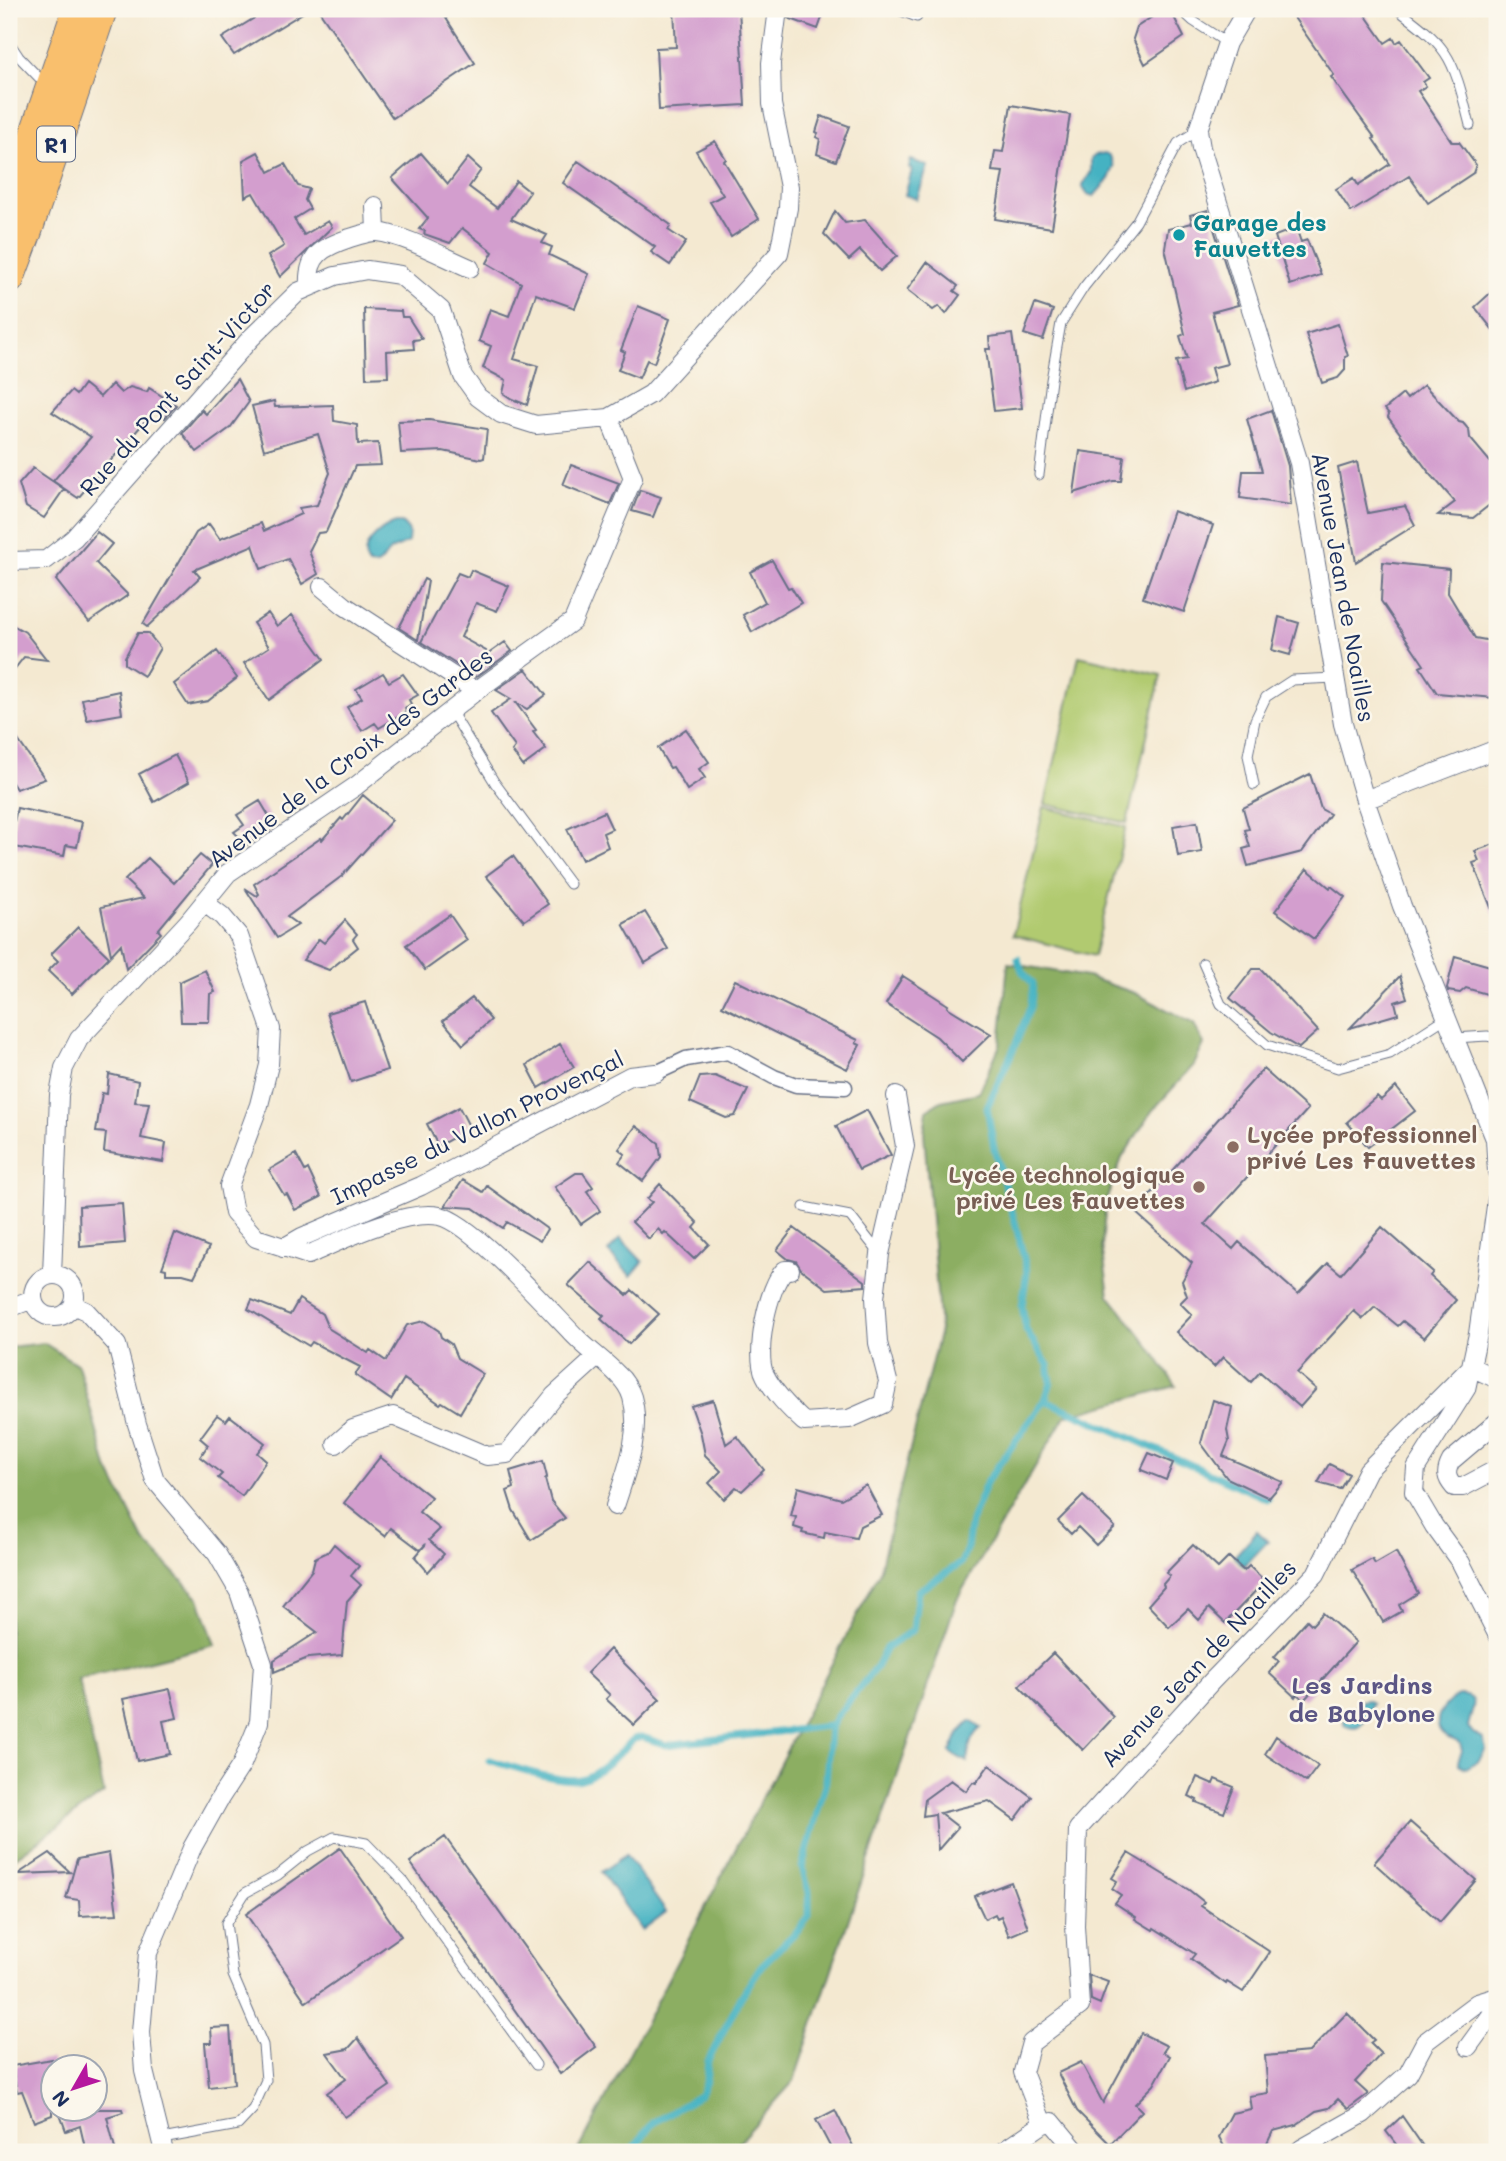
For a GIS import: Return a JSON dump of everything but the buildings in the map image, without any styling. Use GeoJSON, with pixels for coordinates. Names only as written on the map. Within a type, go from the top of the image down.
{"type":"FeatureCollection","features":[{"type":"Feature","properties":{"kind":"highway","name":"R1"},"geometry":{"type":"LineString","coordinates":[[9,209],[78,9]]}},
{"type":"Feature","properties":{"kind":"highway","name":"R1"},"geometry":{"type":"LineString","coordinates":[[9,279],[102,9]]}},
{"type":"Feature","properties":{"kind":"street"},"geometry":{"type":"LineString","coordinates":[[609,418],[651,394],[779,253],[788,208],[789,187],[772,104],[771,63],[778,9]]}},
{"type":"Feature","properties":{"kind":"street"},"geometry":{"type":"LineString","coordinates":[[1198,130],[1227,43],[1247,9]]}},
{"type":"Feature","properties":{"kind":"street","name":"Avenue Jean de Noailles"},"geometry":{"type":"LineString","coordinates":[[1198,130],[1299,463],[1343,724],[1365,800],[1402,906],[1495,1139],[1497,1172]]}},
{"type":"Feature","properties":{"kind":"street"},"geometry":{"type":"LineString","coordinates":[[375,206],[376,232]]}},
{"type":"Feature","properties":{"kind":"street"},"geometry":{"type":"LineString","coordinates":[[309,286],[308,271],[312,260],[320,252],[335,243],[376,232],[412,243],[470,268]]}},
{"type":"Feature","properties":{"kind":"street","name":"Rue du Pont Saint-Victor"},"geometry":{"type":"LineString","coordinates":[[9,561],[46,560],[74,538],[251,338],[298,292],[335,276],[367,270],[400,275],[441,310],[463,376],[478,397],[501,414],[537,425],[609,418]]}},
{"type":"Feature","properties":{"kind":"street","name":"Avenue de la Croix des Gardes"},"geometry":{"type":"LineString","coordinates":[[52,1275],[59,1095],[64,1068],[79,1039],[205,902],[228,873],[366,779],[476,691],[573,621],[633,478],[609,418]]}},
{"type":"Feature","properties":{"kind":"street"},"geometry":{"type":"LineString","coordinates":[[322,587],[345,606],[476,691]]}},
{"type":"Feature","properties":{"kind":"street"},"geometry":{"type":"LineString","coordinates":[[1365,800],[1497,749]]}},
{"type":"Feature","properties":{"kind":"street","name":"Impasse du Vallon Provençal"},"geometry":{"type":"LineString","coordinates":[[205,902],[222,916],[239,936],[271,1029],[269,1065],[259,1105],[229,1186],[234,1213],[256,1238],[308,1255],[360,1232],[414,1216],[440,1216],[465,1229],[620,1376],[631,1394],[636,1415],[630,1460],[615,1506]]}},
{"type":"Feature","properties":{"kind":"street"},"geometry":{"type":"LineString","coordinates":[[656,1073],[686,1059],[728,1052],[774,1077],[796,1085],[845,1087]]}},
{"type":"Feature","properties":{"kind":"street","name":"Impasse du Vallon Provençal"},"geometry":{"type":"LineString","coordinates":[[283,1248],[302,1237],[421,1186],[630,1076],[656,1073]]}},
{"type":"Feature","properties":{"kind":"street"},"geometry":{"type":"LineString","coordinates":[[790,1270],[785,1270],[778,1276],[769,1300],[761,1335],[763,1373],[785,1404],[804,1422],[849,1419],[883,1404],[888,1381],[878,1343],[875,1298],[880,1254],[905,1146],[896,1096]]}},
{"type":"Feature","properties":{"kind":"street"},"geometry":{"type":"LineString","coordinates":[[1497,1199],[1478,1334],[1466,1390],[1416,1468],[1414,1492],[1461,1563],[1497,1634]]}},
{"type":"Feature","properties":{"kind":"street"},"geometry":{"type":"LineString","coordinates":[[52,1275],[66,1278],[75,1290],[74,1305],[67,1313],[57,1317],[46,1316],[37,1309],[33,1299],[34,1288],[41,1279],[52,1275]]}},
{"type":"Feature","properties":{"kind":"street"},"geometry":{"type":"LineString","coordinates":[[9,1308],[33,1299]]}},
{"type":"Feature","properties":{"kind":"street"},"geometry":{"type":"LineString","coordinates":[[74,1305],[86,1311],[117,1345],[137,1424],[155,1480],[217,1555],[239,1592],[263,1664],[259,1722],[243,1764],[219,1798],[192,1848],[148,1954],[141,2032],[144,2071],[163,2146]]}},
{"type":"Feature","properties":{"kind":"street"},"geometry":{"type":"LineString","coordinates":[[336,1444],[353,1429],[393,1416],[487,1456],[507,1454],[554,1396],[597,1357]]}},
{"type":"Feature","properties":{"kind":"street"},"geometry":{"type":"LineString","coordinates":[[1471,1367],[1497,1379]]}},
{"type":"Feature","properties":{"kind":"street","name":"Avenue Jean de Noailles"},"geometry":{"type":"LineString","coordinates":[[1043,2124],[1024,2072],[1031,2043],[1080,2006],[1075,1926],[1078,1829],[1212,1681],[1316,1574],[1368,1470],[1471,1367]]}},
{"type":"Feature","properties":{"kind":"street"},"geometry":{"type":"LineString","coordinates":[[1497,1422],[1451,1461],[1446,1470],[1447,1479],[1454,1487],[1463,1487],[1497,1469]]}},
{"type":"Feature","properties":{"kind":"street"},"geometry":{"type":"LineString","coordinates":[[1301,2149],[1363,2114],[1408,2074],[1426,2042],[1477,2003],[1497,1997]]}},
{"type":"Feature","properties":{"kind":"street"},"geometry":{"type":"LineString","coordinates":[[1468,2047],[1497,2007]]}},
{"type":"Feature","properties":{"kind":"street"},"geometry":{"type":"LineString","coordinates":[[1002,2152],[1043,2124],[1052,2122],[1077,2152]]}},
{"type":"Feature","properties":{"kind":"lane"},"geometry":{"type":"LineString","coordinates":[[896,9],[917,17]]}},
{"type":"Feature","properties":{"kind":"lane"},"geometry":{"type":"LineString","coordinates":[[1180,9],[1193,21],[1227,43]]}},
{"type":"Feature","properties":{"kind":"lane"},"geometry":{"type":"LineString","coordinates":[[1397,9],[1421,27],[1446,54],[1462,94],[1470,125]]}},
{"type":"Feature","properties":{"kind":"lane"},"geometry":{"type":"LineString","coordinates":[[9,41],[19,57],[51,90]]}},
{"type":"Feature","properties":{"kind":"lane"},"geometry":{"type":"LineString","coordinates":[[1039,475],[1061,323],[1084,287],[1136,222],[1178,144],[1198,130]]}},
{"type":"Feature","properties":{"kind":"lane"},"geometry":{"type":"LineString","coordinates":[[1254,785],[1248,755],[1255,720],[1266,697],[1292,680],[1335,678]]}},
{"type":"Feature","properties":{"kind":"lane"},"geometry":{"type":"LineString","coordinates":[[451,712],[495,783],[570,884]]}},
{"type":"Feature","properties":{"kind":"lane"},"geometry":{"type":"LineString","coordinates":[[1203,963],[1221,1004],[1267,1045],[1338,1068],[1390,1054],[1447,1017]]}},
{"type":"Feature","properties":{"kind":"lane"},"geometry":{"type":"LineString","coordinates":[[1455,1038],[1497,1038]]}},
{"type":"Feature","properties":{"kind":"lane"},"geometry":{"type":"LineString","coordinates":[[804,1207],[850,1216],[880,1254]]}},
{"type":"Feature","properties":{"kind":"lane"},"geometry":{"type":"LineString","coordinates":[[163,2146],[238,2124],[253,2109],[266,2080],[263,2045],[233,1975],[226,1923],[245,1894],[278,1875],[308,1851],[334,1838],[366,1843],[403,1881],[536,2065]]}},
{"type":"Feature","properties":{"kind":"green space"},"geometry":{"type":"Polygon","coordinates":[[[1079,656],[1161,675],[1127,823],[1045,804],[1079,656]]]}},
{"type":"Feature","properties":{"kind":"green space"},"geometry":{"type":"Polygon","coordinates":[[[1044,807],[1126,827],[1094,956],[1013,935],[1044,807]]]}},
{"type":"Feature","properties":{"kind":"green space"},"geometry":{"type":"Polygon","coordinates":[[[1008,963],[1087,977],[1135,993],[1194,1024],[1204,1044],[1194,1065],[1152,1111],[1122,1158],[1106,1201],[1102,1246],[1109,1295],[1176,1386],[1065,1416],[957,1599],[794,2081],[730,2152],[578,2152],[879,1573],[940,1330],[924,1133],[927,1110],[941,1101],[979,1093],[1000,1045],[1008,963]]]}},
{"type":"Feature","properties":{"kind":"green space"},"geometry":{"type":"Polygon","coordinates":[[[44,1343],[78,1365],[106,1464],[144,1541],[199,1598],[215,1645],[78,1679],[104,1793],[9,1862],[9,1347],[44,1343]]]}},
{"type":"Feature","properties":{"kind":"water"},"geometry":{"type":"Polygon","coordinates":[[[1105,153],[1110,156],[1114,167],[1109,179],[1094,196],[1087,194],[1082,186],[1091,172],[1091,159],[1105,153]]]}},
{"type":"Feature","properties":{"kind":"water"},"geometry":{"type":"Polygon","coordinates":[[[911,160],[928,166],[917,199],[905,195],[912,170],[909,168],[911,160]]]}},
{"type":"Feature","properties":{"kind":"water"},"geometry":{"type":"Polygon","coordinates":[[[396,523],[402,523],[409,531],[408,542],[388,552],[378,565],[369,565],[366,558],[368,545],[377,534],[396,523]]]}},
{"type":"Feature","properties":{"kind":"water"},"geometry":{"type":"Polygon","coordinates":[[[620,1238],[643,1262],[631,1276],[608,1252],[620,1238]]]}},
{"type":"Feature","properties":{"kind":"water"},"geometry":{"type":"Polygon","coordinates":[[[1257,1531],[1268,1541],[1244,1566],[1234,1557],[1257,1531]]]}},
{"type":"Feature","properties":{"kind":"water"},"geometry":{"type":"Polygon","coordinates":[[[1458,1695],[1473,1701],[1468,1727],[1483,1739],[1486,1749],[1479,1760],[1466,1768],[1458,1761],[1462,1751],[1460,1743],[1445,1736],[1438,1725],[1440,1713],[1458,1695]]]}},
{"type":"Feature","properties":{"kind":"water"},"geometry":{"type":"Polygon","coordinates":[[[1368,1700],[1372,1703],[1363,1723],[1355,1728],[1344,1725],[1344,1714],[1361,1701],[1368,1700]]]}},
{"type":"Feature","properties":{"kind":"water"},"geometry":{"type":"Polygon","coordinates":[[[971,1721],[981,1728],[972,1740],[967,1762],[950,1752],[958,1734],[971,1721]]]}},
{"type":"Feature","properties":{"kind":"water"},"geometry":{"type":"Polygon","coordinates":[[[626,1855],[666,1912],[642,1930],[601,1872],[626,1855]]]}},
{"type":"Feature","properties":{"kind":"waterway"},"geometry":{"type":"LineString","coordinates":[[630,2152],[653,2123],[700,2095],[706,2081],[708,2061],[741,1997],[761,1966],[800,1928],[809,1915],[809,1892],[802,1867],[826,1781],[830,1729],[837,1716],[877,1666],[886,1648],[913,1630],[918,1591],[961,1563],[967,1548],[971,1521],[987,1481],[1045,1400],[1051,1382],[1048,1365],[1026,1330],[1022,1306],[1027,1271],[994,1148],[987,1107],[1031,1005],[1033,984],[1022,971],[1018,959]]}},
{"type":"Feature","properties":{"kind":"waterway"},"geometry":{"type":"LineString","coordinates":[[1045,1400],[1268,1499]]}},
{"type":"Feature","properties":{"kind":"waterway"},"geometry":{"type":"LineString","coordinates":[[489,1760],[549,1777],[572,1780],[596,1772],[634,1739],[642,1737],[666,1745],[828,1726],[830,1729]]}},
{"type":"Feature","properties":{"kind":"place","name":"Garage des Fauvettes"},"geometry":{"type":"Point","coordinates":[1179,235]}},
{"type":"Feature","properties":{"kind":"place","name":"Lycée professionnel privé Les Fauvettes"},"geometry":{"type":"Point","coordinates":[1233,1147]}},
{"type":"Feature","properties":{"kind":"place","name":"Lycée technologique privé Les Fauvettes"},"geometry":{"type":"Point","coordinates":[1199,1187]}},
{"type":"Feature","properties":{"kind":"district","name":"Les Jardins de Babylone"},"geometry":{"type":"Point","coordinates":[1362,1698]}}]}
